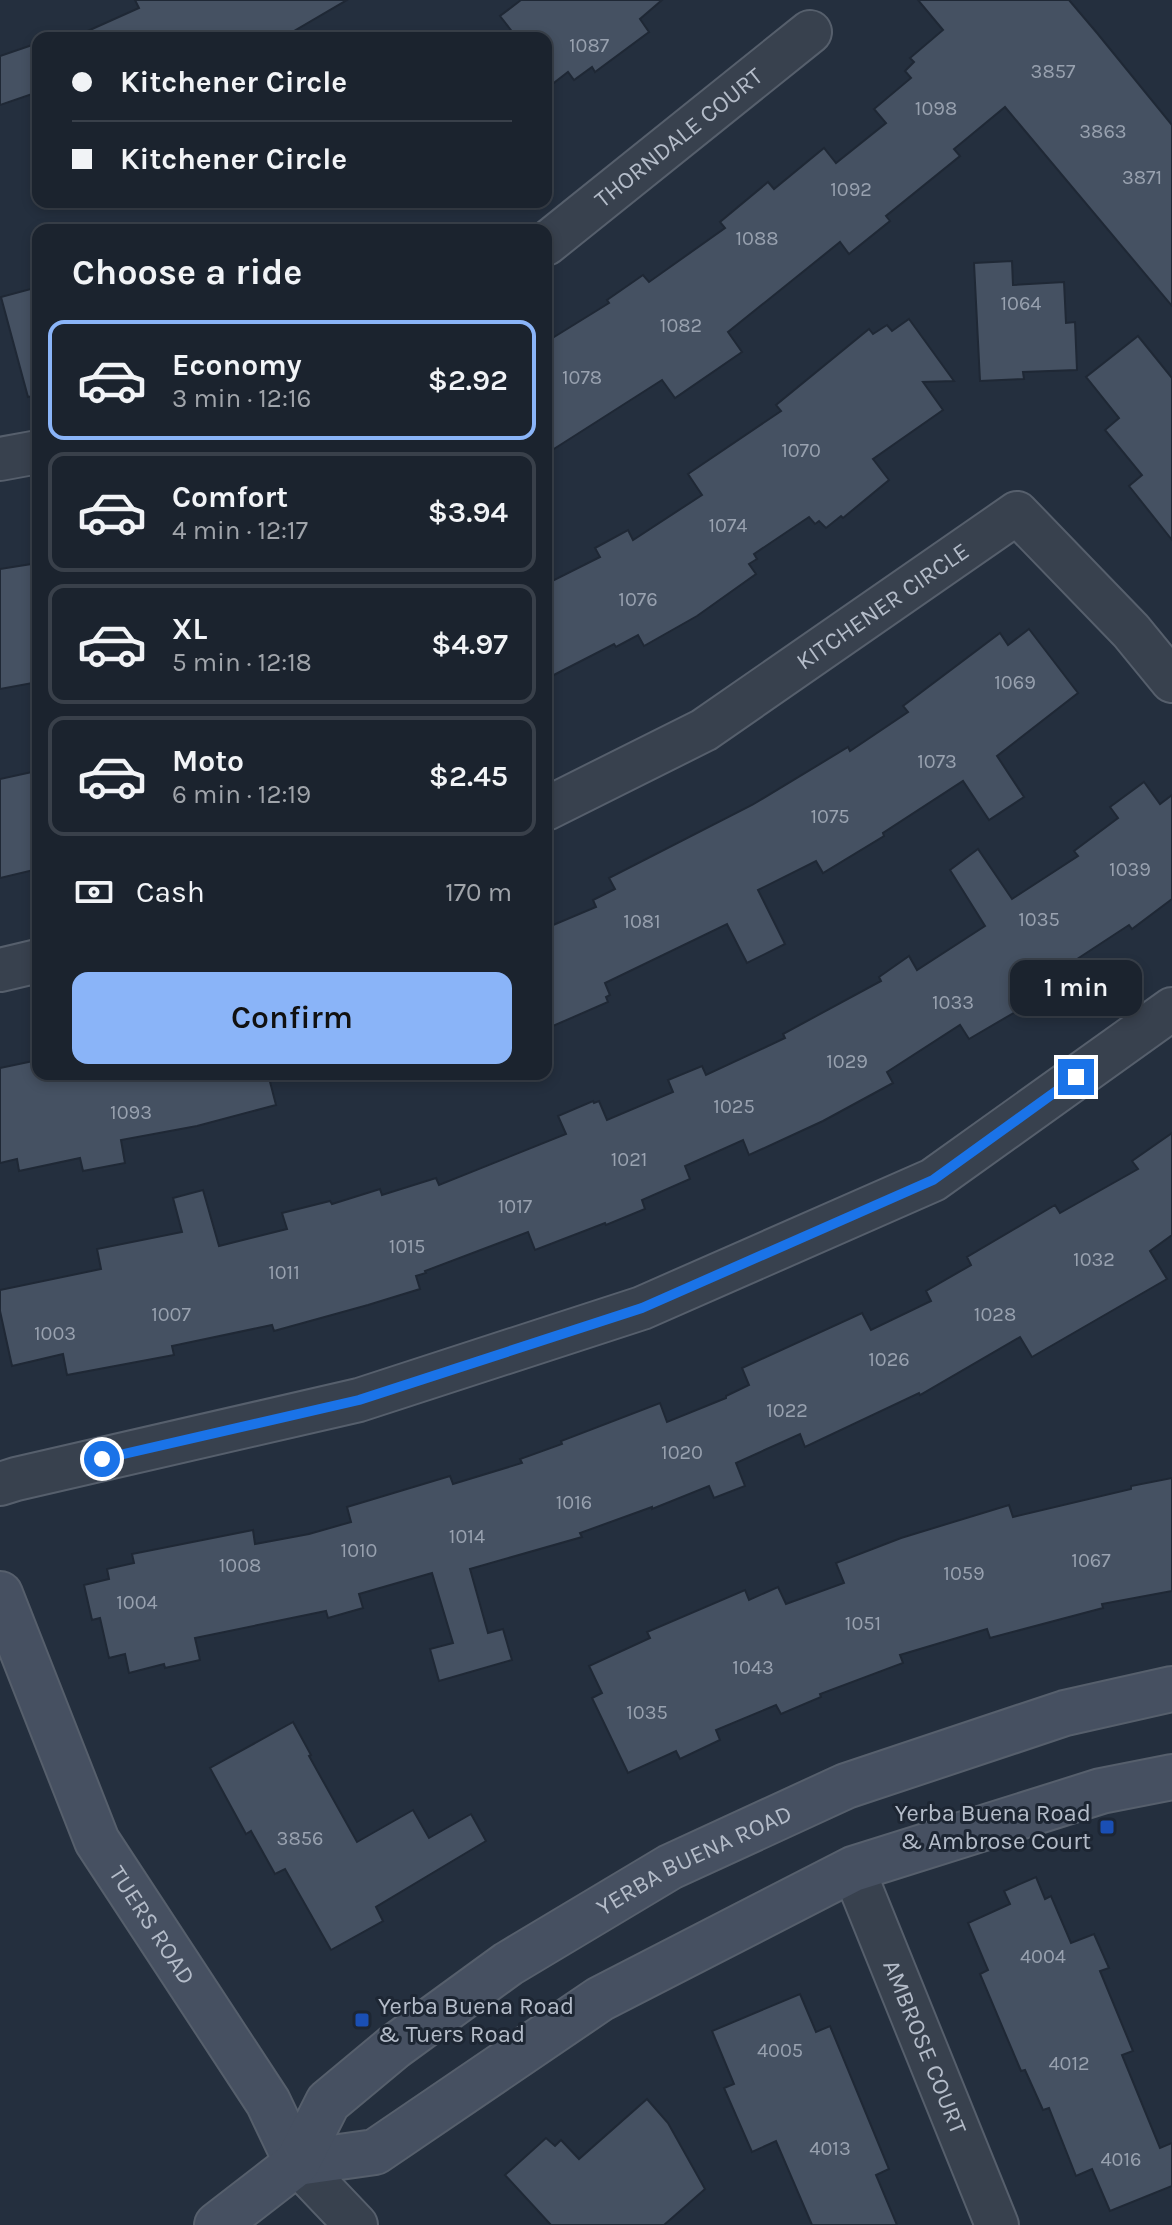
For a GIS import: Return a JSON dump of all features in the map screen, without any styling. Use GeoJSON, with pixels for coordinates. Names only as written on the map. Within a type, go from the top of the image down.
{"type":"FeatureCollection","features":[{"type":"Feature","properties":{"kind":"main road","name":"TUERS ROAD"},"geometry":{"type":"LineString","coordinates":[[0,1594],[97,1841],[268,2102],[297,2163]]}},
{"type":"Feature","properties":{"kind":"main road","name":"YERBA BUENA ROAD"},"geometry":{"type":"LineString","coordinates":[[217,2225],[297,2163],[328,2102],[394,2047],[508,1964],[670,1867],[846,1786],[1065,1713],[1172,1689]]}},
{"type":"Feature","properties":{"kind":"main road","name":"YERBA BUENA ROAD"},"geometry":{"type":"LineString","coordinates":[[297,2163],[375,2152],[600,1999],[853,1869],[1101,1791],[1172,1777]]}},
{"type":"Feature","properties":{"kind":"street","name":"THORNDALE COURT"},"geometry":{"type":"LineString","coordinates":[[552,239],[810,32]]}},
{"type":"Feature","properties":{"kind":"street"},"geometry":{"type":"LineString","coordinates":[[0,459],[32,453]]}},
{"type":"Feature","properties":{"kind":"street","name":"KITCHENER CIRCLE"},"geometry":{"type":"LineString","coordinates":[[552,806],[704,730],[1017,513],[1131,631],[1172,681]]}},
{"type":"Feature","properties":{"kind":"street"},"geometry":{"type":"LineString","coordinates":[[0,970],[32,962]]}},
{"type":"Feature","properties":{"kind":"street"},"geometry":{"type":"LineString","coordinates":[[0,1484],[359,1400],[642,1308],[933,1180],[1172,1009]]}},
{"type":"Feature","properties":{"kind":"street","name":"AMBROSE COURT"},"geometry":{"type":"LineString","coordinates":[[853,1869],[997,2225]]}},
{"type":"Feature","properties":{"kind":"street","name":"TUERS ROAD"},"geometry":{"type":"LineString","coordinates":[[297,2163],[356,2225]]}},
{"type":"Feature","properties":{"kind":"building"},"geometry":{"type":"Polygon","coordinates":[[[135,0],[347,0],[292,32],[85,32],[139,8],[135,0]]]}},
{"type":"Feature","properties":{"kind":"building"},"geometry":{"type":"Polygon","coordinates":[[[521,0],[662,0],[640,19],[649,32],[595,72],[592,67],[574,80],[568,72],[552,84],[552,32],[512,32],[500,16],[521,0]]]}},
{"type":"Feature","properties":{"kind":"building"},"geometry":{"type":"Polygon","coordinates":[[[918,0],[1069,0],[1097,33],[1172,125],[1172,306],[1005,107],[954,149],[960,156],[886,216],[890,221],[849,254],[840,242],[728,332],[742,352],[675,398],[662,380],[552,450],[552,338],[609,303],[607,300],[643,275],[649,282],[725,228],[720,222],[768,182],[774,189],[824,148],[836,163],[886,123],[874,109],[911,78],[905,71],[914,62],[910,58],[943,30],[918,0]]]}},
{"type":"Feature","properties":{"kind":"building"},"geometry":{"type":"Polygon","coordinates":[[[32,45],[32,94],[0,105],[0,56],[32,45]]]}},
{"type":"Feature","properties":{"kind":"building"},"geometry":{"type":"Polygon","coordinates":[[[1012,261],[1013,285],[1064,282],[1066,323],[1075,322],[1077,370],[1023,372],[1024,379],[980,381],[974,263],[1012,261]]]}},
{"type":"Feature","properties":{"kind":"building"},"geometry":{"type":"Polygon","coordinates":[[[32,289],[32,396],[28,397],[1,297],[32,289]]]}},
{"type":"Feature","properties":{"kind":"building"},"geometry":{"type":"Polygon","coordinates":[[[909,319],[954,381],[923,382],[943,410],[873,459],[889,480],[826,528],[819,521],[815,524],[809,517],[754,554],[757,559],[749,564],[756,574],[697,616],[644,646],[638,635],[552,676],[552,581],[600,557],[595,548],[628,530],[633,540],[702,495],[688,474],[781,411],[776,405],[869,329],[873,334],[887,325],[892,331],[909,319]]]}},
{"type":"Feature","properties":{"kind":"building"},"geometry":{"type":"Polygon","coordinates":[[[1138,336],[1172,378],[1172,540],[1129,486],[1142,475],[1105,430],[1119,418],[1086,377],[1138,336]]]}},
{"type":"Feature","properties":{"kind":"building"},"geometry":{"type":"Polygon","coordinates":[[[32,564],[32,683],[0,689],[0,569],[32,564]]]}},
{"type":"Feature","properties":{"kind":"building"},"geometry":{"type":"Polygon","coordinates":[[[1029,629],[1078,693],[997,756],[1024,797],[989,820],[963,781],[883,833],[884,836],[823,873],[816,861],[758,890],[785,944],[747,963],[727,924],[605,983],[610,995],[606,997],[608,1002],[552,1026],[552,925],[596,907],[593,900],[615,889],[609,878],[752,805],[848,747],[850,751],[908,712],[903,706],[1000,633],[1008,645],[1029,629]]]}},
{"type":"Feature","properties":{"kind":"building"},"geometry":{"type":"Polygon","coordinates":[[[32,772],[32,870],[0,878],[0,779],[32,772]]]}},
{"type":"Feature","properties":{"kind":"building"},"geometry":{"type":"Polygon","coordinates":[[[1144,782],[1160,804],[1172,795],[1172,899],[1132,929],[1129,925],[1065,967],[1070,975],[1017,1011],[969,1039],[960,1025],[887,1072],[893,1083],[823,1121],[749,1155],[743,1140],[685,1166],[690,1179],[642,1200],[645,1209],[606,1225],[535,1250],[528,1232],[425,1271],[416,1276],[420,1289],[368,1305],[274,1331],[272,1325],[172,1346],[174,1355],[67,1375],[63,1354],[12,1366],[0,1311],[0,1290],[101,1269],[97,1249],[182,1232],[173,1198],[203,1190],[219,1246],[287,1229],[282,1213],[330,1201],[332,1204],[380,1189],[382,1195],[436,1178],[439,1185],[566,1134],[558,1116],[593,1101],[599,1101],[607,1120],[673,1092],[668,1080],[702,1066],[706,1075],[785,1038],[783,1034],[881,981],[879,977],[909,956],[917,970],[985,926],[950,870],[978,849],[1012,899],[1078,856],[1074,851],[1118,818],[1110,807],[1144,782]]]}},
{"type":"Feature","properties":{"kind":"building"},"geometry":{"type":"Polygon","coordinates":[[[32,1061],[32,1080],[270,1080],[276,1105],[197,1126],[121,1140],[125,1163],[83,1171],[80,1158],[19,1171],[17,1159],[0,1163],[0,1068],[32,1061]]]}},
{"type":"Feature","properties":{"kind":"building"},"geometry":{"type":"Polygon","coordinates":[[[1172,1133],[1172,1235],[1150,1251],[1167,1279],[1032,1357],[1020,1337],[920,1395],[805,1447],[800,1434],[736,1463],[745,1486],[714,1498],[709,1486],[580,1533],[582,1537],[470,1569],[488,1633],[503,1629],[512,1660],[439,1681],[430,1649],[453,1643],[432,1573],[359,1594],[363,1608],[328,1618],[326,1611],[195,1638],[200,1660],[165,1668],[164,1664],[129,1673],[125,1654],[109,1658],[100,1618],[92,1620],[84,1585],[109,1579],[107,1569],[134,1563],[132,1554],[253,1530],[255,1544],[309,1534],[351,1522],[347,1507],[450,1476],[453,1484],[522,1463],[520,1459],[562,1444],[561,1441],[660,1403],[667,1422],[749,1385],[742,1368],[862,1313],[871,1330],[931,1301],[926,1291],[971,1265],[967,1257],[1055,1205],[1060,1213],[1138,1169],[1132,1161],[1172,1133]]]}},
{"type":"Feature","properties":{"kind":"building"},"geometry":{"type":"Polygon","coordinates":[[[1172,1478],[1172,1591],[1102,1604],[1103,1608],[990,1638],[987,1629],[900,1655],[903,1663],[820,1694],[821,1697],[781,1714],[776,1705],[716,1730],[720,1740],[680,1759],[676,1751],[628,1773],[592,1698],[602,1693],[589,1666],[650,1638],[647,1632],[745,1590],[749,1600],[778,1587],[786,1604],[844,1583],[836,1563],[901,1538],[1009,1505],[1013,1517],[1172,1478]]]}},
{"type":"Feature","properties":{"kind":"building"},"geometry":{"type":"Polygon","coordinates":[[[293,1722],[357,1842],[413,1810],[429,1838],[471,1814],[486,1841],[376,1907],[383,1921],[331,1950],[285,1869],[275,1874],[251,1831],[246,1834],[210,1768],[293,1722]]]}},
{"type":"Feature","properties":{"kind":"building"},"geometry":{"type":"Polygon","coordinates":[[[1036,1877],[1045,1899],[1051,1896],[1071,1943],[1094,1934],[1109,1968],[1100,1971],[1133,2051],[1122,2055],[1160,2148],[1172,2143],[1172,2186],[1110,2211],[1092,2169],[1076,2176],[1049,2108],[1043,2110],[1025,2070],[1021,2071],[980,1974],[988,1970],[968,1923],[1010,1904],[1004,1891],[1036,1877]]]}},
{"type":"Feature","properties":{"kind":"building"},"geometry":{"type":"Polygon","coordinates":[[[800,1994],[816,2032],[830,2026],[889,2169],[876,2175],[897,2225],[812,2225],[776,2141],[752,2152],[724,2088],[734,2084],[712,2031],[800,1994]]]}},
{"type":"Feature","properties":{"kind":"building"},"geometry":{"type":"Polygon","coordinates":[[[647,2099],[668,2123],[705,2189],[664,2225],[551,2225],[505,2175],[546,2138],[555,2146],[561,2140],[579,2159],[647,2099]]]}},
{"type":"Feature","properties":{"kind":"place","name":"Yerba Buena Road & Ambrose Court"},"geometry":{"type":"Point","coordinates":[1107,1827]}},
{"type":"Feature","properties":{"kind":"place","name":"Yerba Buena Road & Tuers Road"},"geometry":{"type":"Point","coordinates":[362,2020]}},
{"type":"Feature","properties":{"kind":"route"},"geometry":{"type":"LineString","coordinates":[[102,1459],[359,1400],[642,1308],[933,1180],[1076,1077]]}}]}
